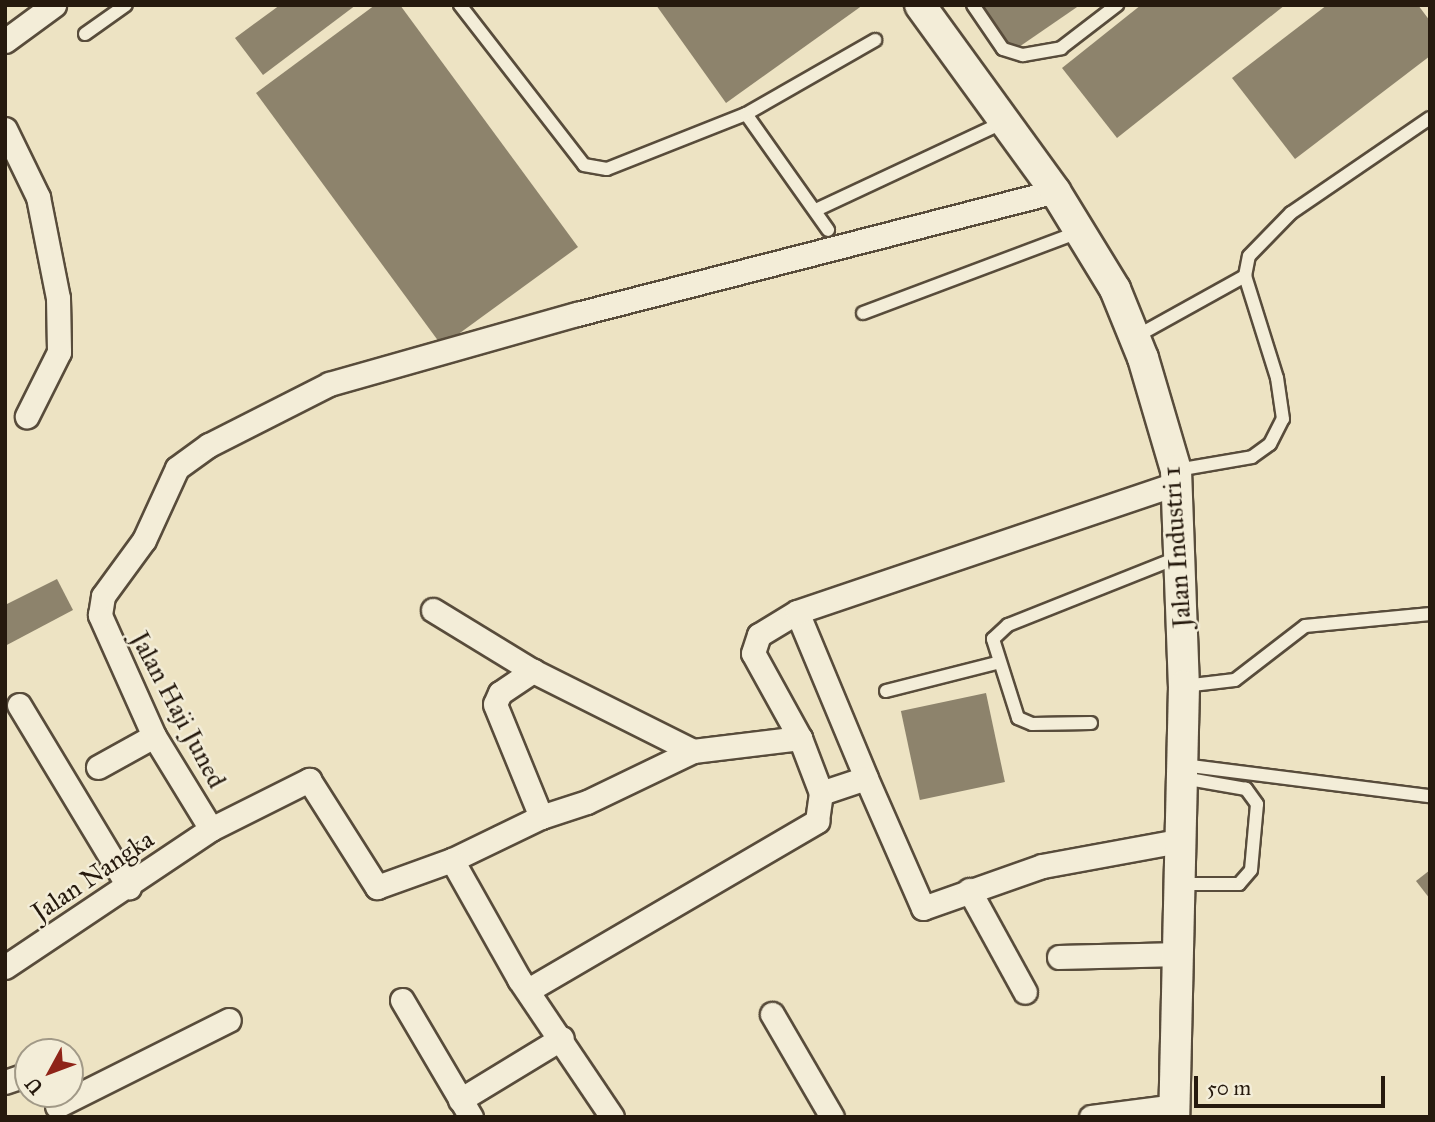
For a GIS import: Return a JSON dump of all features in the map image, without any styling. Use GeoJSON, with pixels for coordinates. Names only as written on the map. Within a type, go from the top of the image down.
{"type":"FeatureCollection","features":[{"type":"Feature","properties":{"kind":"street"},"geometry":{"type":"LineString","coordinates":[[5,41],[54,5]]}},
{"type":"Feature","properties":{"kind":"street","name":"Jalan Industri 1"},"geometry":{"type":"LineString","coordinates":[[920,5],[1055,191],[1115,289],[1135,337],[1176,477],[1184,686],[1183,840],[1174,1112]]}},
{"type":"Feature","properties":{"kind":"street"},"geometry":{"type":"LineString","coordinates":[[5,129],[38,197],[58,298],[59,352],[27,416]]}},
{"type":"Feature","properties":{"kind":"street","name":"Jalan Haji Juned"},"geometry":{"type":"LineString","coordinates":[[211,829],[153,736],[100,615],[103,596],[144,540],[177,468],[209,444],[329,384],[577,314],[1055,191]]}},
{"type":"Feature","properties":{"kind":"street"},"geometry":{"type":"LineString","coordinates":[[530,989],[807,831],[817,821],[821,793],[800,738],[753,653],[759,635],[797,612],[1176,477]]}},
{"type":"Feature","properties":{"kind":"street"},"geometry":{"type":"LineString","coordinates":[[433,610],[533,671],[693,751]]}},
{"type":"Feature","properties":{"kind":"street"},"geometry":{"type":"LineString","coordinates":[[797,612],[923,908],[1042,866],[1183,840]]}},
{"type":"Feature","properties":{"kind":"street"},"geometry":{"type":"LineString","coordinates":[[533,671],[500,693],[495,704],[541,817]]}},
{"type":"Feature","properties":{"kind":"street"},"geometry":{"type":"LineString","coordinates":[[19,705],[129,887]]}},
{"type":"Feature","properties":{"kind":"street"},"geometry":{"type":"LineString","coordinates":[[98,767],[153,736]]}},
{"type":"Feature","properties":{"kind":"street"},"geometry":{"type":"LineString","coordinates":[[612,1117],[530,989],[519,979],[452,860],[541,817],[587,802],[693,751],[800,738]]}},
{"type":"Feature","properties":{"kind":"street"},"geometry":{"type":"LineString","coordinates":[[821,793],[866,778]]}},
{"type":"Feature","properties":{"kind":"street","name":"Jalan Nangka"},"geometry":{"type":"LineString","coordinates":[[5,967],[129,887],[211,829],[309,780],[377,887],[452,860]]}},
{"type":"Feature","properties":{"kind":"street"},"geometry":{"type":"LineString","coordinates":[[969,890],[1026,992]]}},
{"type":"Feature","properties":{"kind":"street"},"geometry":{"type":"LineString","coordinates":[[1059,957],[1179,954]]}},
{"type":"Feature","properties":{"kind":"street"},"geometry":{"type":"LineString","coordinates":[[402,1000],[466,1108],[562,1038]]}},
{"type":"Feature","properties":{"kind":"street"},"geometry":{"type":"LineString","coordinates":[[772,1014],[832,1117]]}},
{"type":"Feature","properties":{"kind":"street"},"geometry":{"type":"LineString","coordinates":[[84,1092],[229,1020]]}},
{"type":"Feature","properties":{"kind":"street"},"geometry":{"type":"LineString","coordinates":[[1091,1117],[1174,1112]]}},
{"type":"Feature","properties":{"kind":"lane"},"geometry":{"type":"LineString","coordinates":[[85,34],[126,5]]}},
{"type":"Feature","properties":{"kind":"lane"},"geometry":{"type":"LineString","coordinates":[[460,5],[590,169],[607,169],[746,114],[875,40]]}},
{"type":"Feature","properties":{"kind":"lane"},"geometry":{"type":"LineString","coordinates":[[973,5],[1003,50],[1023,55],[1061,47],[1117,5]]}},
{"type":"Feature","properties":{"kind":"lane"},"geometry":{"type":"LineString","coordinates":[[746,114],[828,230]]}},
{"type":"Feature","properties":{"kind":"lane"},"geometry":{"type":"LineString","coordinates":[[1176,477],[1252,457],[1270,444],[1283,419],[1277,378],[1245,276],[1249,256],[1291,213],[1430,118]]}},
{"type":"Feature","properties":{"kind":"lane"},"geometry":{"type":"LineString","coordinates":[[816,210],[1005,122]]}},
{"type":"Feature","properties":{"kind":"lane"},"geometry":{"type":"LineString","coordinates":[[863,313],[1080,232]]}},
{"type":"Feature","properties":{"kind":"lane"},"geometry":{"type":"LineString","coordinates":[[1135,337],[1245,276]]}},
{"type":"Feature","properties":{"kind":"lane"},"geometry":{"type":"LineString","coordinates":[[1091,723],[1032,724],[1018,718],[997,663],[993,639],[1008,625],[1179,557]]}},
{"type":"Feature","properties":{"kind":"lane"},"geometry":{"type":"LineString","coordinates":[[1184,686],[1235,680],[1305,626],[1430,614]]}},
{"type":"Feature","properties":{"kind":"lane"},"geometry":{"type":"LineString","coordinates":[[886,691],[997,663]]}},
{"type":"Feature","properties":{"kind":"lane"},"geometry":{"type":"LineString","coordinates":[[1183,772],[1430,796]]}},
{"type":"Feature","properties":{"kind":"lane"},"geometry":{"type":"LineString","coordinates":[[1181,884],[1238,884],[1251,870],[1257,804],[1246,789],[1183,772]]}},
{"type":"Feature","properties":{"kind":"building"},"geometry":{"type":"Polygon","coordinates":[[[280,5],[356,5],[263,75],[235,38],[280,5]]]}},
{"type":"Feature","properties":{"kind":"building"},"geometry":{"type":"Polygon","coordinates":[[[375,5],[400,5],[578,247],[442,346],[256,93],[375,5]]]}},
{"type":"Feature","properties":{"kind":"building"},"geometry":{"type":"Polygon","coordinates":[[[656,5],[863,5],[726,103],[656,5]]]}},
{"type":"Feature","properties":{"kind":"building"},"geometry":{"type":"Polygon","coordinates":[[[982,5],[1080,5],[1013,51],[982,5]]]}},
{"type":"Feature","properties":{"kind":"building"},"geometry":{"type":"Polygon","coordinates":[[[1141,5],[1285,5],[1117,138],[1062,68],[1141,5]]]}},
{"type":"Feature","properties":{"kind":"building"},"geometry":{"type":"Polygon","coordinates":[[[1327,5],[1418,5],[1430,21],[1430,56],[1295,159],[1232,78],[1327,5]]]}},
{"type":"Feature","properties":{"kind":"building"},"geometry":{"type":"Polygon","coordinates":[[[57,579],[73,610],[5,646],[5,605],[57,579]]]}},
{"type":"Feature","properties":{"kind":"building"},"geometry":{"type":"Polygon","coordinates":[[[986,693],[1005,782],[920,800],[901,711],[986,693]]]}},
{"type":"Feature","properties":{"kind":"building"},"geometry":{"type":"Polygon","coordinates":[[[1430,870],[1430,899],[1416,881],[1430,870]]]}}]}
